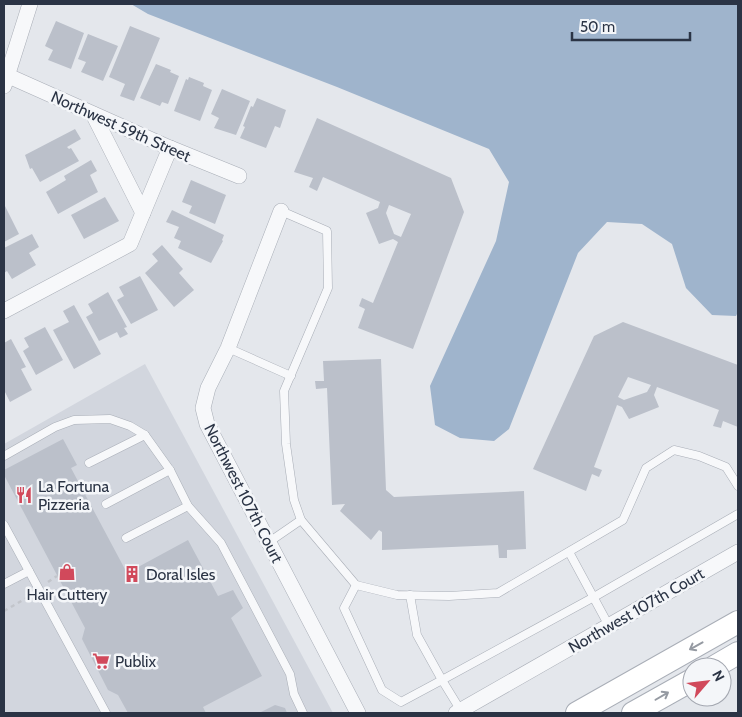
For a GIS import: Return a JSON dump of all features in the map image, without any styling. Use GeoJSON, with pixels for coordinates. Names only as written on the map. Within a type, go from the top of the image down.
{"type":"FeatureCollection","features":[{"type":"Feature","properties":{"kind":"main road"},"geometry":{"type":"LineString","coordinates":[[577,713],[738,622]]}},
{"type":"Feature","properties":{"kind":"main road"},"geometry":{"type":"LineString","coordinates":[[633,713],[682,686]]}},
{"type":"Feature","properties":{"kind":"street"},"geometry":{"type":"LineString","coordinates":[[5,79],[30,4]]}},
{"type":"Feature","properties":{"kind":"street","name":"Northwest 59th Street"},"geometry":{"type":"LineString","coordinates":[[5,79],[239,176]]}},
{"type":"Feature","properties":{"kind":"street"},"geometry":{"type":"LineString","coordinates":[[93,114],[143,213]]}},
{"type":"Feature","properties":{"kind":"street"},"geometry":{"type":"LineString","coordinates":[[4,311],[130,244],[170,148]]}},
{"type":"Feature","properties":{"kind":"street","name":"Northwest 107th Court"},"geometry":{"type":"LineString","coordinates":[[281,211],[228,348],[208,388],[203,408],[207,424],[358,713]]}},
{"type":"Feature","properties":{"kind":"street","name":"Northwest 107th Court"},"geometry":{"type":"LineString","coordinates":[[458,712],[738,552]]}},
{"type":"Feature","properties":{"kind":"lane"},"geometry":{"type":"LineString","coordinates":[[281,211],[327,231],[328,288],[284,391],[286,444],[294,500],[301,520],[356,585],[397,595],[449,596],[498,593],[623,520],[646,468],[674,450],[699,456],[726,467],[738,486]]}},
{"type":"Feature","properties":{"kind":"lane"},"geometry":{"type":"LineString","coordinates":[[228,348],[291,376]]}},
{"type":"Feature","properties":{"kind":"lane"},"geometry":{"type":"LineString","coordinates":[[4,456],[55,427],[74,420],[110,419],[130,426],[145,435],[170,470],[188,506],[221,543],[290,674],[294,694],[303,713]]}},
{"type":"Feature","properties":{"kind":"lane"},"geometry":{"type":"LineString","coordinates":[[89,463],[145,435]]}},
{"type":"Feature","properties":{"kind":"lane"},"geometry":{"type":"LineString","coordinates":[[106,504],[170,470]]}},
{"type":"Feature","properties":{"kind":"lane"},"geometry":{"type":"LineString","coordinates":[[126,538],[188,506]]}},
{"type":"Feature","properties":{"kind":"lane"},"geometry":{"type":"LineString","coordinates":[[356,585],[344,608],[382,690],[401,702],[594,597],[738,514]]}},
{"type":"Feature","properties":{"kind":"lane"},"geometry":{"type":"LineString","coordinates":[[269,542],[301,520]]}},
{"type":"Feature","properties":{"kind":"lane"},"geometry":{"type":"LineString","coordinates":[[4,525],[6,536],[29,570],[106,713]]}},
{"type":"Feature","properties":{"kind":"lane"},"geometry":{"type":"LineString","coordinates":[[569,552],[610,626]]}},
{"type":"Feature","properties":{"kind":"lane"},"geometry":{"type":"LineString","coordinates":[[4,584],[29,570]]}},
{"type":"Feature","properties":{"kind":"lane"},"geometry":{"type":"LineString","coordinates":[[410,595],[417,635],[458,712]]}},
{"type":"Feature","properties":{"kind":"shaded area"},"geometry":{"type":"Polygon","coordinates":[[[145,364],[333,713],[4,713],[4,444],[145,364]]]}},
{"type":"Feature","properties":{"kind":"water"},"geometry":{"type":"Polygon","coordinates":[[[131,4],[738,4],[738,312],[736,316],[712,315],[686,288],[672,244],[642,224],[607,222],[578,253],[509,429],[494,441],[460,438],[435,425],[430,386],[496,241],[509,182],[489,149],[337,87],[148,14],[131,4]]]}},
{"type":"Feature","properties":{"kind":"building"},"geometry":{"type":"Polygon","coordinates":[[[56,21],[84,33],[71,69],[48,60],[53,50],[45,46],[56,21]]]}},
{"type":"Feature","properties":{"kind":"building"},"geometry":{"type":"Polygon","coordinates":[[[130,26],[160,38],[134,101],[120,96],[125,84],[109,77],[130,26]]]}},
{"type":"Feature","properties":{"kind":"building"},"geometry":{"type":"Polygon","coordinates":[[[88,34],[118,46],[103,81],[81,72],[86,62],[78,59],[88,34]]]}},
{"type":"Feature","properties":{"kind":"building"},"geometry":{"type":"Polygon","coordinates":[[[156,64],[171,70],[170,72],[179,76],[168,104],[162,102],[160,106],[140,98],[156,64]]]}},
{"type":"Feature","properties":{"kind":"building"},"geometry":{"type":"Polygon","coordinates":[[[189,77],[204,83],[203,86],[212,90],[200,121],[174,111],[186,79],[188,80],[189,77]]]}},
{"type":"Feature","properties":{"kind":"building"},"geometry":{"type":"Polygon","coordinates":[[[222,89],[250,101],[236,135],[214,128],[219,118],[211,114],[222,89]]]}},
{"type":"Feature","properties":{"kind":"building"},"geometry":{"type":"Polygon","coordinates":[[[257,98],[286,110],[280,128],[275,126],[266,148],[240,138],[251,106],[253,107],[257,98]]]}},
{"type":"Feature","properties":{"kind":"building"},"geometry":{"type":"Polygon","coordinates":[[[317,118],[451,178],[464,212],[413,349],[358,328],[365,309],[359,306],[362,298],[373,303],[398,242],[393,239],[379,244],[366,213],[378,208],[380,202],[323,177],[317,191],[309,187],[313,178],[294,172],[317,118]],[[389,205],[386,213],[394,234],[401,237],[411,214],[389,205]]]}},
{"type":"Feature","properties":{"kind":"building"},"geometry":{"type":"Polygon","coordinates":[[[75,129],[81,139],[67,147],[71,148],[79,161],[40,182],[32,168],[30,169],[25,155],[75,129]]]}},
{"type":"Feature","properties":{"kind":"building"},"geometry":{"type":"Polygon","coordinates":[[[91,160],[97,171],[90,175],[98,192],[58,214],[46,192],[66,180],[64,176],[91,160]]]}},
{"type":"Feature","properties":{"kind":"building"},"geometry":{"type":"Polygon","coordinates":[[[191,180],[226,195],[215,224],[189,213],[192,206],[182,202],[191,180]]]}},
{"type":"Feature","properties":{"kind":"building"},"geometry":{"type":"Polygon","coordinates":[[[105,197],[119,221],[84,239],[71,215],[105,197]]]}},
{"type":"Feature","properties":{"kind":"building"},"geometry":{"type":"Polygon","coordinates":[[[4,204],[19,234],[4,242],[4,204]]]}},
{"type":"Feature","properties":{"kind":"building"},"geometry":{"type":"Polygon","coordinates":[[[172,210],[224,235],[223,241],[211,263],[178,248],[181,241],[174,238],[179,227],[166,222],[172,210]]]}},
{"type":"Feature","properties":{"kind":"building"},"geometry":{"type":"Polygon","coordinates":[[[32,234],[39,247],[29,253],[36,265],[12,279],[7,271],[4,273],[4,248],[32,234]]]}},
{"type":"Feature","properties":{"kind":"building"},"geometry":{"type":"Polygon","coordinates":[[[162,245],[183,269],[179,273],[194,290],[174,307],[145,273],[158,261],[152,254],[162,245]]]}},
{"type":"Feature","properties":{"kind":"building"},"geometry":{"type":"Polygon","coordinates":[[[140,276],[158,310],[131,324],[117,300],[124,296],[119,287],[140,276]]]}},
{"type":"Feature","properties":{"kind":"building"},"geometry":{"type":"Polygon","coordinates":[[[108,292],[127,327],[124,328],[128,334],[120,338],[117,332],[99,341],[86,317],[93,313],[88,304],[108,292]]]}},
{"type":"Feature","properties":{"kind":"building"},"geometry":{"type":"Polygon","coordinates":[[[74,305],[101,354],[74,369],[53,330],[69,322],[63,311],[74,305]]]}},
{"type":"Feature","properties":{"kind":"building"},"geometry":{"type":"Polygon","coordinates":[[[623,322],[738,365],[738,427],[723,421],[721,428],[713,426],[719,410],[657,387],[654,395],[659,407],[629,419],[622,407],[617,405],[594,467],[602,470],[599,477],[592,474],[586,491],[533,469],[594,336],[623,322]],[[628,377],[618,397],[624,400],[647,392],[651,385],[628,377]]]}},
{"type":"Feature","properties":{"kind":"building"},"geometry":{"type":"Polygon","coordinates":[[[45,327],[63,360],[36,375],[23,351],[29,347],[24,338],[45,327]]]}},
{"type":"Feature","properties":{"kind":"building"},"geometry":{"type":"Polygon","coordinates":[[[11,339],[26,367],[21,369],[32,390],[10,402],[4,390],[4,343],[11,339]]]}},
{"type":"Feature","properties":{"kind":"building"},"geometry":{"type":"Polygon","coordinates":[[[381,359],[386,490],[394,497],[524,491],[526,549],[507,550],[507,558],[499,558],[498,545],[382,550],[382,532],[379,530],[371,540],[340,511],[345,504],[332,505],[327,388],[316,389],[315,381],[324,381],[323,361],[381,359]]]}},
{"type":"Feature","properties":{"kind":"building","name":"Doral Isles"},"geometry":{"type":"Polygon","coordinates":[[[63,439],[77,465],[71,468],[127,573],[188,540],[218,596],[233,590],[243,608],[231,618],[262,676],[203,707],[206,713],[128,713],[118,695],[108,690],[82,639],[85,628],[4,475],[4,470],[63,439]]]}},
{"type":"Feature","properties":{"kind":"building"},"geometry":{"type":"Polygon","coordinates":[[[275,705],[285,708],[287,713],[259,713],[275,705]]]}},
{"type":"Feature","properties":{"kind":"place","name":"La Fortuna Pizzeria"},"geometry":{"type":"Point","coordinates":[24,495]}},
{"type":"Feature","properties":{"kind":"place","name":"Hair Cuttery"},"geometry":{"type":"Point","coordinates":[67,572]}},
{"type":"Feature","properties":{"kind":"place","name":"Doral Isles"},"geometry":{"type":"Point","coordinates":[132,574]}},
{"type":"Feature","properties":{"kind":"place","name":"Publix"},"geometry":{"type":"Point","coordinates":[101,661]}}]}
